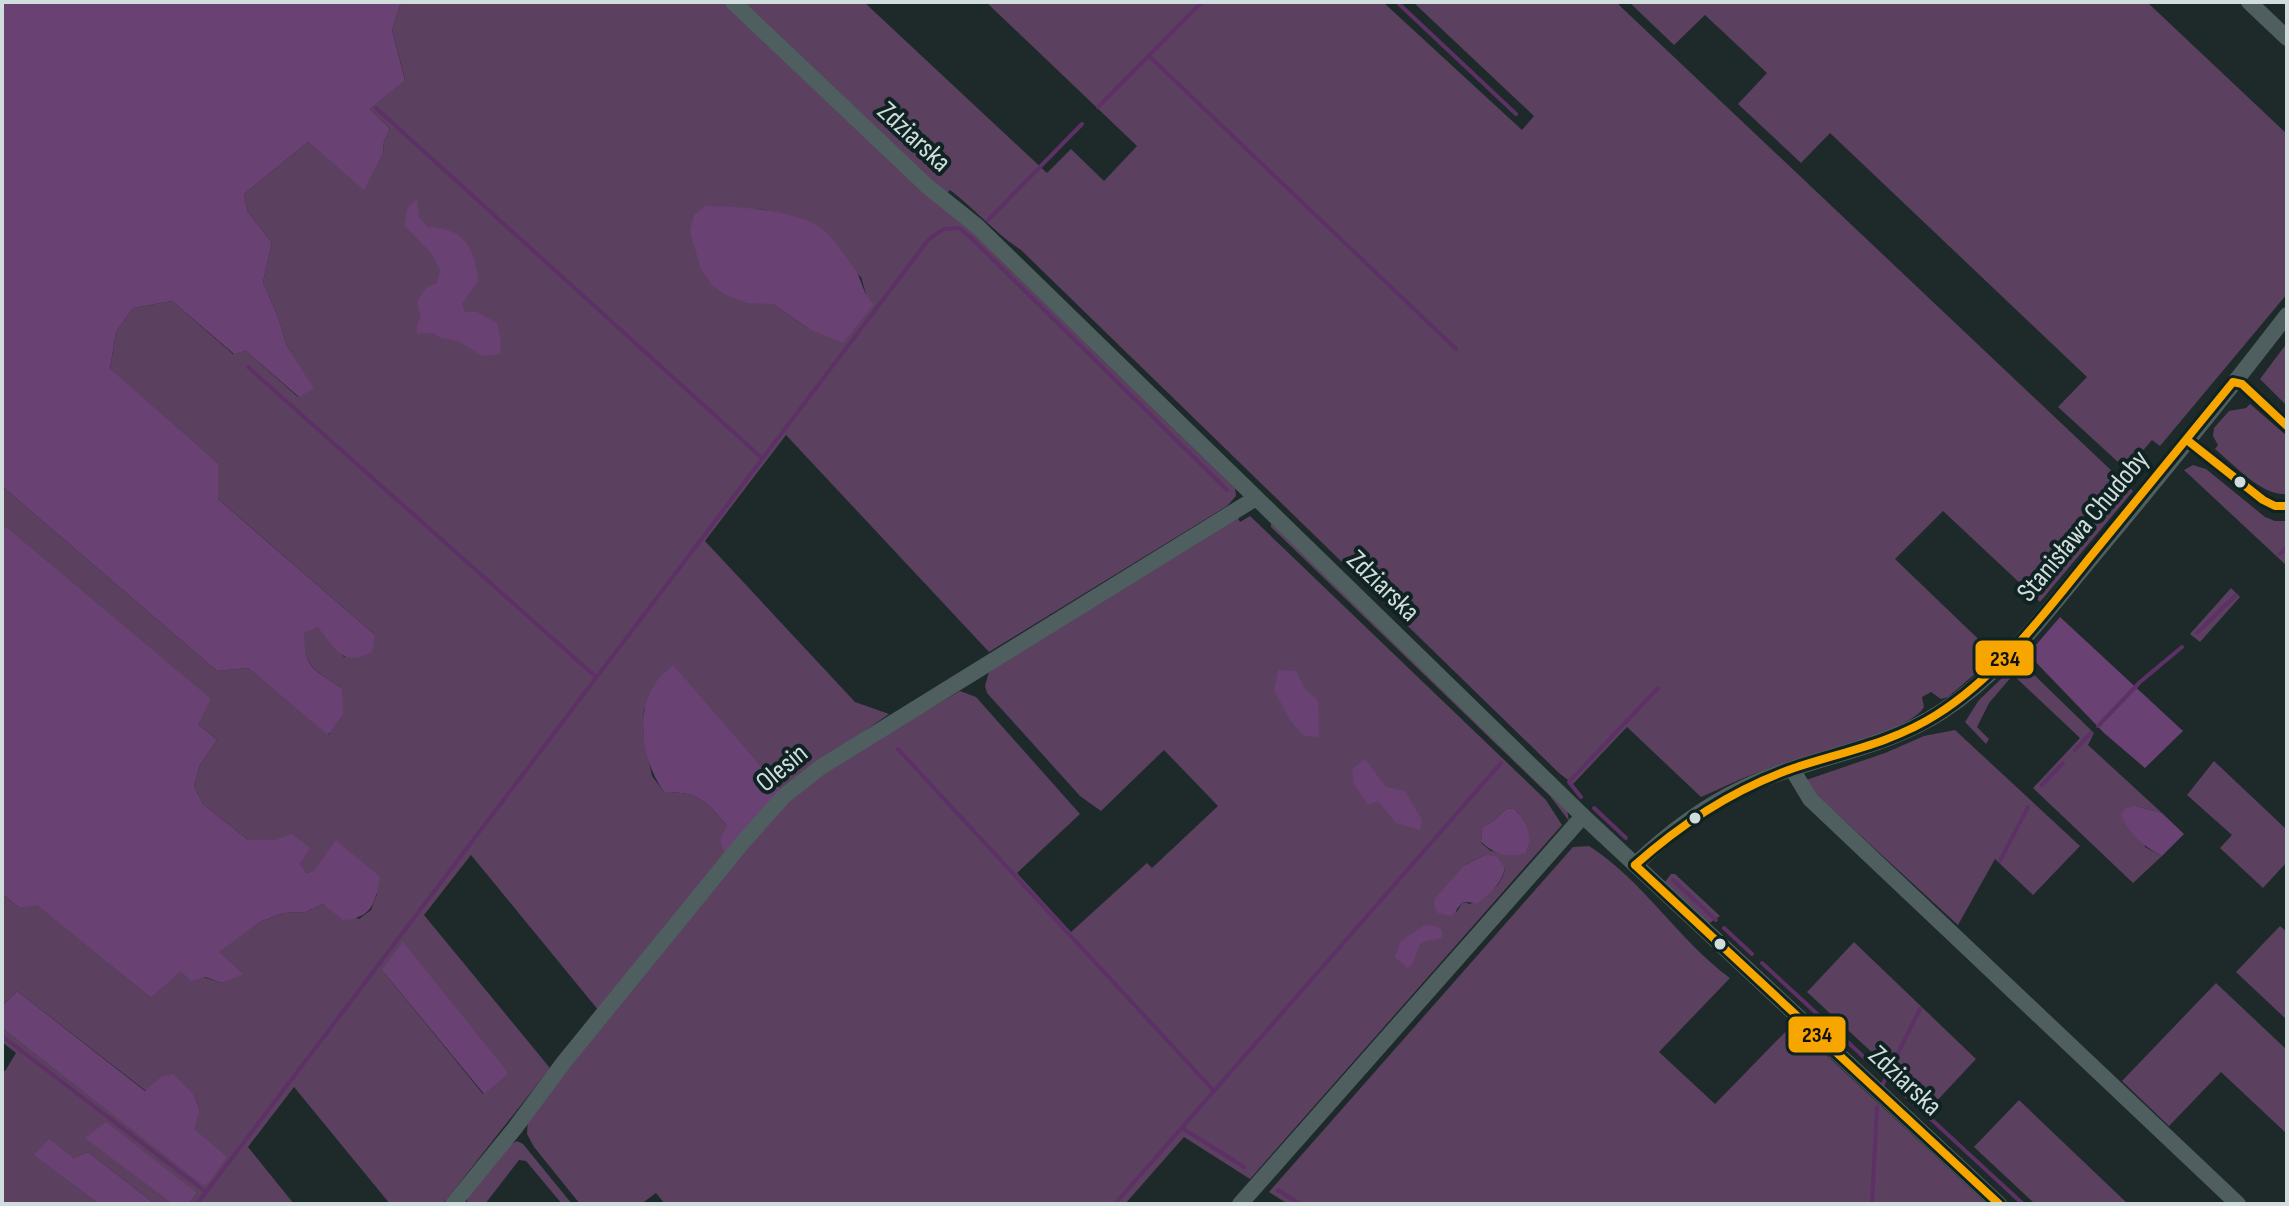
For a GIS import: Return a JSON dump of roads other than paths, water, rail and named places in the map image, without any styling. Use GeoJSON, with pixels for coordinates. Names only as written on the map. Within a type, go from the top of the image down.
{"type":"FeatureCollection","features":[{"type":"Feature","properties":{"kind":"street","name":"Zdziarska"},"geometry":{"type":"LineString","coordinates":[[733,2],[927,186],[977,226],[1583,816],[1999,1204]]}},
{"type":"Feature","properties":{"kind":"street"},"geometry":{"type":"LineString","coordinates":[[2249,2],[2287,38]]}},
{"type":"Feature","properties":{"kind":"street","name":"Stanisława Chudoby"},"geometry":{"type":"LineString","coordinates":[[1635,865],[1717,802],[1745,787],[1920,725],[1977,685],[2002,663],[2137,503],[2287,315]]}},
{"type":"Feature","properties":{"kind":"street","name":"Olesin"},"geometry":{"type":"LineString","coordinates":[[453,1204],[564,1062],[784,796],[821,767],[1256,498]]}},
{"type":"Feature","properties":{"kind":"street"},"geometry":{"type":"LineString","coordinates":[[1792,769],[1810,799],[2238,1204]]}},
{"type":"Feature","properties":{"kind":"street"},"geometry":{"type":"LineString","coordinates":[[1240,1204],[1583,816]]}},
{"type":"Feature","properties":{"kind":"waterway"},"geometry":{"type":"LineString","coordinates":[[1098,107],[1202,2]]}},
{"type":"Feature","properties":{"kind":"waterway"},"geometry":{"type":"LineString","coordinates":[[1397,2],[1516,114]]}},
{"type":"Feature","properties":{"kind":"waterway"},"geometry":{"type":"LineString","coordinates":[[1149,56],[1456,349]]}},
{"type":"Feature","properties":{"kind":"waterway"},"geometry":{"type":"LineString","coordinates":[[376,108],[762,458]]}},
{"type":"Feature","properties":{"kind":"waterway"},"geometry":{"type":"LineString","coordinates":[[988,220],[1082,124]]}},
{"type":"Feature","properties":{"kind":"waterway"},"geometry":{"type":"LineString","coordinates":[[197,1204],[929,239],[944,229],[959,228],[970,237],[1227,490]]}},
{"type":"Feature","properties":{"kind":"waterway"},"geometry":{"type":"LineString","coordinates":[[248,367],[596,677]]}},
{"type":"Feature","properties":{"kind":"waterway"},"geometry":{"type":"LineString","coordinates":[[2280,554],[2287,547]]}},
{"type":"Feature","properties":{"kind":"waterway"},"geometry":{"type":"LineString","coordinates":[[2197,633],[2236,595]]}},
{"type":"Feature","properties":{"kind":"waterway"},"geometry":{"type":"LineString","coordinates":[[2098,726],[2140,682],[2182,647]]}},
{"type":"Feature","properties":{"kind":"waterway"},"geometry":{"type":"LineString","coordinates":[[1581,797],[1569,782],[1658,688]]}},
{"type":"Feature","properties":{"kind":"waterway"},"geometry":{"type":"LineString","coordinates":[[2075,750],[2091,733]]}},
{"type":"Feature","properties":{"kind":"waterway"},"geometry":{"type":"LineString","coordinates":[[898,749],[1214,1091]]}},
{"type":"Feature","properties":{"kind":"waterway"},"geometry":{"type":"LineString","coordinates":[[1115,1204],[1501,763]]}},
{"type":"Feature","properties":{"kind":"waterway"},"geometry":{"type":"LineString","coordinates":[[2042,785],[2063,763]]}},
{"type":"Feature","properties":{"kind":"waterway"},"geometry":{"type":"LineString","coordinates":[[2000,861],[2028,807]]}},
{"type":"Feature","properties":{"kind":"waterway"},"geometry":{"type":"LineString","coordinates":[[1594,808],[1626,838]]}},
{"type":"Feature","properties":{"kind":"waterway"},"geometry":{"type":"LineString","coordinates":[[1673,880],[1716,920]]}},
{"type":"Feature","properties":{"kind":"waterway"},"geometry":{"type":"LineString","coordinates":[[1724,928],[1752,954]]}},
{"type":"Feature","properties":{"kind":"waterway"},"geometry":{"type":"LineString","coordinates":[[1762,963],[2023,1204]]}},
{"type":"Feature","properties":{"kind":"waterway"},"geometry":{"type":"LineString","coordinates":[[1883,1084],[1920,1009]]}},
{"type":"Feature","properties":{"kind":"waterway"},"geometry":{"type":"LineString","coordinates":[[2,1036],[206,1192]]}},
{"type":"Feature","properties":{"kind":"waterway"},"geometry":{"type":"LineString","coordinates":[[1872,1204],[1877,1107]]}},
{"type":"Feature","properties":{"kind":"waterway"},"geometry":{"type":"LineString","coordinates":[[1182,1128],[1244,1167]]}},
{"type":"Feature","properties":{"kind":"waterway"},"geometry":{"type":"LineString","coordinates":[[1278,1190],[1300,1204]]}}]}
